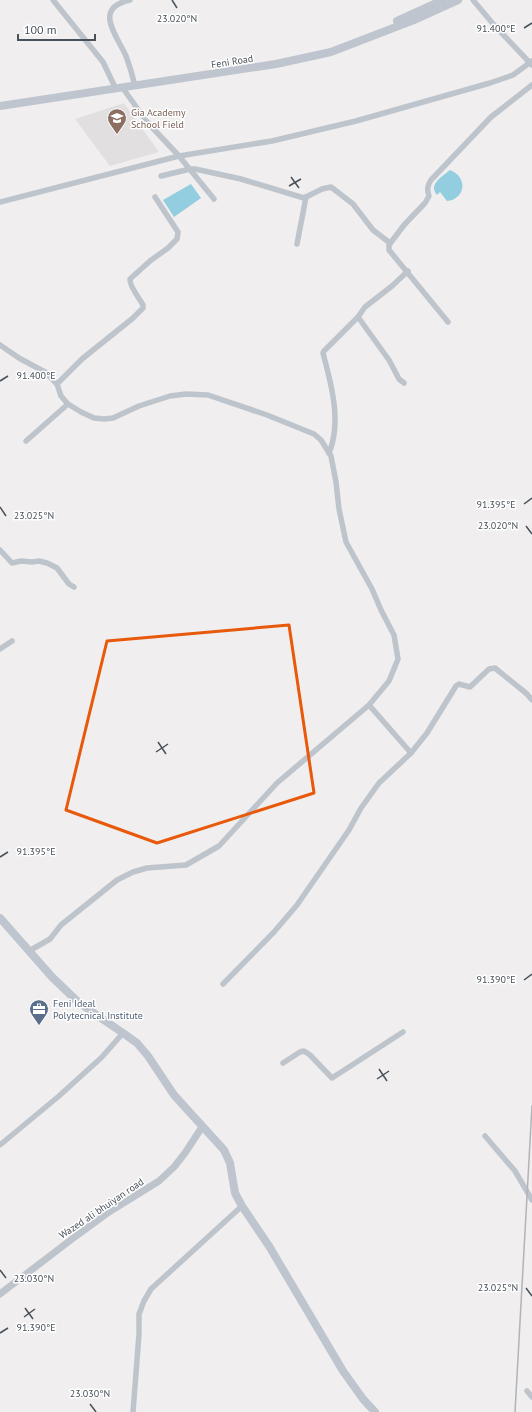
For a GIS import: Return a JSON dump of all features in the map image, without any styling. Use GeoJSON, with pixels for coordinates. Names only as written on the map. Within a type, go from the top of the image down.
{"type":"FeatureCollection","features":[{"type":"Feature","properties":{"kind":"main road"},"geometry":{"type":"LineString","coordinates":[[0,101],[118,86],[134,82],[249,64],[327,48],[384,27],[442,0]]}},
{"type":"Feature","properties":{"kind":"main road","name":"Feni Road"},"geometry":{"type":"LineString","coordinates":[[0,106],[118,86],[276,64],[331,52],[414,20],[458,0]]}},
{"type":"Feature","properties":{"kind":"main road"},"geometry":{"type":"LineString","coordinates":[[0,918],[52,977],[77,1001],[137,1043],[148,1056],[174,1095],[228,1156],[235,1193],[242,1206],[269,1246],[343,1371],[363,1399],[375,1412]]}},
{"type":"Feature","properties":{"kind":"street"},"geometry":{"type":"LineString","coordinates":[[53,0],[103,62],[118,86],[147,122],[179,156],[214,199]]}},
{"type":"Feature","properties":{"kind":"street"},"geometry":{"type":"LineString","coordinates":[[130,0],[119,2],[112,9],[110,22],[126,57],[134,82]]}},
{"type":"Feature","properties":{"kind":"street"},"geometry":{"type":"LineString","coordinates":[[0,202],[179,156],[272,141],[356,121],[490,84],[513,74],[531,63],[494,25],[473,0]]}},
{"type":"Feature","properties":{"kind":"street"},"geometry":{"type":"LineString","coordinates":[[448,322],[390,250],[389,245],[404,225],[425,203],[429,196],[427,190],[431,180],[491,117],[532,85]]}},
{"type":"Feature","properties":{"kind":"street"},"geometry":{"type":"LineString","coordinates":[[161,176],[190,169],[241,179],[306,198],[322,189],[332,187],[353,204],[373,230],[390,243]]}},
{"type":"Feature","properties":{"kind":"street"},"geometry":{"type":"LineString","coordinates":[[57,384],[82,359],[133,318],[143,308],[144,305],[130,284],[130,280],[150,261],[168,248],[178,236],[178,232],[155,198]]}},
{"type":"Feature","properties":{"kind":"street"},"geometry":{"type":"LineString","coordinates":[[297,244],[306,198]]}},
{"type":"Feature","properties":{"kind":"street"},"geometry":{"type":"LineString","coordinates":[[329,453],[334,443],[333,389],[323,353],[358,318],[365,307],[392,286],[408,271]]}},
{"type":"Feature","properties":{"kind":"street"},"geometry":{"type":"LineString","coordinates":[[358,318],[389,360],[399,379],[404,383]]}},
{"type":"Feature","properties":{"kind":"street"},"geometry":{"type":"LineString","coordinates":[[0,345],[19,358],[45,372],[57,384],[61,396],[68,404],[94,418],[113,418],[140,406],[170,396],[186,394],[208,395],[267,414],[314,434],[321,440],[329,453],[336,482],[339,509],[346,542],[372,589],[394,635],[398,659],[389,681],[369,705],[277,783],[219,846],[186,865],[147,868],[133,872],[118,880],[61,926],[50,939],[29,951]]}},
{"type":"Feature","properties":{"kind":"street"},"geometry":{"type":"LineString","coordinates":[[26,441],[68,404]]}},
{"type":"Feature","properties":{"kind":"street"},"geometry":{"type":"LineString","coordinates":[[0,550],[12,563],[21,561],[40,562],[47,563],[57,568],[69,584],[74,587]]}},
{"type":"Feature","properties":{"kind":"street"},"geometry":{"type":"LineString","coordinates":[[0,649],[12,641]]}},
{"type":"Feature","properties":{"kind":"street"},"geometry":{"type":"LineString","coordinates":[[223,984],[274,932],[297,905],[349,830],[361,808],[379,783],[412,753],[427,733],[456,686],[459,684],[470,687],[491,667],[502,673],[528,694],[532,700]]}},
{"type":"Feature","properties":{"kind":"street"},"geometry":{"type":"LineString","coordinates":[[369,705],[412,753]]}},
{"type":"Feature","properties":{"kind":"street"},"geometry":{"type":"LineString","coordinates":[[283,1063],[304,1051],[310,1055],[332,1078],[403,1032]]}},
{"type":"Feature","properties":{"kind":"street"},"geometry":{"type":"LineString","coordinates":[[0,1145],[59,1096],[102,1057],[124,1033]]}},
{"type":"Feature","properties":{"kind":"street","name":"Wazed ali bhuiyan road"},"geometry":{"type":"LineString","coordinates":[[0,1294],[72,1238],[159,1181],[174,1167],[202,1127]]}},
{"type":"Feature","properties":{"kind":"street"},"geometry":{"type":"LineString","coordinates":[[485,1136],[515,1171],[532,1200]]}},
{"type":"Feature","properties":{"kind":"street"},"geometry":{"type":"LineString","coordinates":[[133,1412],[139,1334],[139,1314],[150,1289],[242,1206]]}},
{"type":"Feature","properties":{"kind":"street"},"geometry":{"type":"LineString","coordinates":[[527,1390],[532,1397]]}},
{"type":"Feature","properties":{"kind":"highlighted area"},"geometry":{"type":"Polygon","coordinates":[[[289,625],[314,793],[157,843],[66,810],[107,641],[289,625]]]}},
{"type":"Feature","properties":{"kind":"shaded area","name":"Gia Academy School Field"},"geometry":{"type":"Polygon","coordinates":[[[124,103],[159,152],[110,166],[75,119],[124,103]]]}},
{"type":"Feature","properties":{"kind":"water"},"geometry":{"type":"Polygon","coordinates":[[[450,170],[456,173],[460,178],[462,187],[458,196],[447,201],[440,192],[437,195],[434,187],[437,181],[450,170]]]}},
{"type":"Feature","properties":{"kind":"water"},"geometry":{"type":"Polygon","coordinates":[[[191,184],[201,198],[174,217],[163,200],[191,184]]]}},
{"type":"Feature","properties":{"kind":"railway"},"geometry":{"type":"LineString","coordinates":[[515,1412],[532,1106]]}},
{"type":"Feature","properties":{"kind":"place","name":"Gia Academy School Field"},"geometry":{"type":"Point","coordinates":[117,135]}},
{"type":"Feature","properties":{"kind":"place","name":"Feni Ideal Polytecnical Institute"},"geometry":{"type":"Point","coordinates":[39,1026]}}]}
